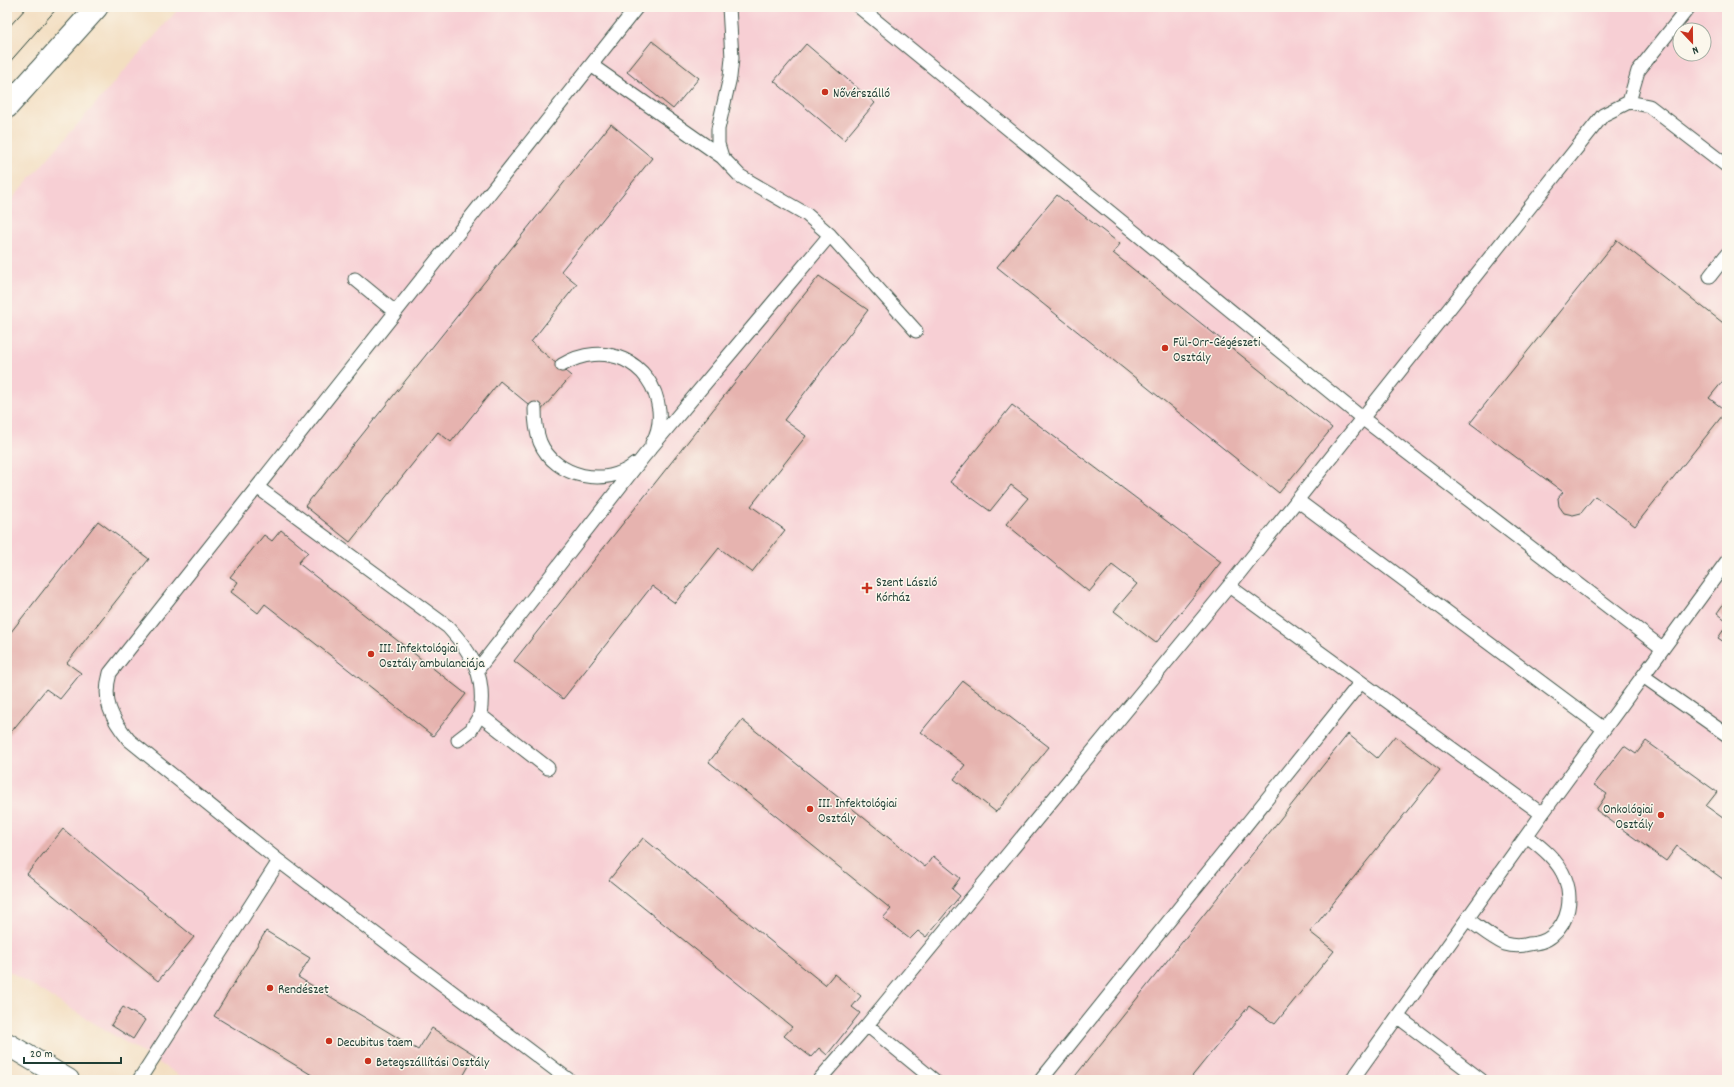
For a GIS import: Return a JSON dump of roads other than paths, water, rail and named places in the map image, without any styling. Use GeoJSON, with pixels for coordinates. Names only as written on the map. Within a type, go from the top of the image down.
{"type":"FeatureCollection","features":[{"type":"Feature","properties":{"kind":"main road"},"geometry":{"type":"LineString","coordinates":[[7,107],[97,7]]}},
{"type":"Feature","properties":{"kind":"main road"},"geometry":{"type":"LineString","coordinates":[[7,1044],[68,1080]]}},
{"type":"Feature","properties":{"kind":"lane"},"geometry":{"type":"LineString","coordinates":[[569,1080],[279,861],[129,740],[118,727],[110,713],[107,699],[107,685],[110,673],[591,66],[636,7]]}},
{"type":"Feature","properties":{"kind":"lane"},"geometry":{"type":"LineString","coordinates":[[722,157],[718,144],[718,129],[731,71],[732,58],[729,7]]}},
{"type":"Feature","properties":{"kind":"lane"},"geometry":{"type":"LineString","coordinates":[[859,7],[1362,418],[1662,648]]}},
{"type":"Feature","properties":{"kind":"lane"},"geometry":{"type":"LineString","coordinates":[[1629,102],[1638,70],[1689,7]]}},
{"type":"Feature","properties":{"kind":"lane"},"geometry":{"type":"LineString","coordinates":[[591,66],[722,157],[740,176],[806,214],[830,235],[916,331]]}},
{"type":"Feature","properties":{"kind":"lane"},"geometry":{"type":"LineString","coordinates":[[819,1080],[868,1025],[1229,586],[1603,115],[1629,102],[1649,106],[1727,166]]}},
{"type":"Feature","properties":{"kind":"lane"},"geometry":{"type":"LineString","coordinates":[[478,669],[644,456],[830,235]]}},
{"type":"Feature","properties":{"kind":"lane"},"geometry":{"type":"LineString","coordinates":[[1710,276],[1727,254]]}},
{"type":"Feature","properties":{"kind":"lane"},"geometry":{"type":"LineString","coordinates":[[355,279],[395,312]]}},
{"type":"Feature","properties":{"kind":"lane"},"geometry":{"type":"LineString","coordinates":[[535,409],[535,424],[541,443],[553,459],[570,472],[589,477],[610,476],[629,469],[644,456],[655,438],[660,418],[657,397],[648,379],[633,364],[615,355],[594,353],[574,357],[562,365]]}},
{"type":"Feature","properties":{"kind":"lane"},"geometry":{"type":"LineString","coordinates":[[257,487],[448,627],[466,646],[478,669],[482,701],[480,714],[471,730],[458,740]]}},
{"type":"Feature","properties":{"kind":"lane"},"geometry":{"type":"LineString","coordinates":[[1297,500],[1604,729]]}},
{"type":"Feature","properties":{"kind":"lane"},"geometry":{"type":"LineString","coordinates":[[1352,1080],[1542,814],[1727,561]]}},
{"type":"Feature","properties":{"kind":"lane"},"geometry":{"type":"LineString","coordinates":[[1229,586],[1542,814]]}},
{"type":"Feature","properties":{"kind":"lane"},"geometry":{"type":"LineString","coordinates":[[1643,676],[1727,735]]}},
{"type":"Feature","properties":{"kind":"lane"},"geometry":{"type":"LineString","coordinates":[[1041,1080],[1361,682]]}},
{"type":"Feature","properties":{"kind":"lane"},"geometry":{"type":"LineString","coordinates":[[480,714],[548,768]]}},
{"type":"Feature","properties":{"kind":"lane"},"geometry":{"type":"LineString","coordinates":[[1467,919],[1506,944],[1523,946],[1543,942],[1552,936],[1566,919],[1569,906],[1569,892],[1565,877],[1548,853],[1527,836]]}},
{"type":"Feature","properties":{"kind":"lane"},"geometry":{"type":"LineString","coordinates":[[139,1080],[279,861]]}},
{"type":"Feature","properties":{"kind":"lane"},"geometry":{"type":"LineString","coordinates":[[1398,1017],[1481,1080]]}},
{"type":"Feature","properties":{"kind":"lane"},"geometry":{"type":"LineString","coordinates":[[868,1025],[934,1080]]}},
{"type":"Feature","properties":{"kind":"tram line"},"geometry":{"type":"LineString","coordinates":[[7,29],[27,7]]}},
{"type":"Feature","properties":{"kind":"tram line"},"geometry":{"type":"LineString","coordinates":[[7,65],[58,7]]}},
{"type":"Feature","properties":{"kind":"place","name":"Nővérszálló"},"geometry":{"type":"Point","coordinates":[825,92]}},
{"type":"Feature","properties":{"kind":"place","name":"Fül-Orr-Gégészeti Osztály"},"geometry":{"type":"Point","coordinates":[1165,348]}},
{"type":"Feature","properties":{"kind":"place","name":"Szent László Kórház"},"geometry":{"type":"Point","coordinates":[867,588]}},
{"type":"Feature","properties":{"kind":"place","name":"III. Infektológiai Osztály ambulanciája"},"geometry":{"type":"Point","coordinates":[371,654]}},
{"type":"Feature","properties":{"kind":"place","name":"III. Infektológiai Osztály"},"geometry":{"type":"Point","coordinates":[810,809]}},
{"type":"Feature","properties":{"kind":"place","name":"Onkológiai Osztály"},"geometry":{"type":"Point","coordinates":[1661,815]}},
{"type":"Feature","properties":{"kind":"place","name":"Rendészet"},"geometry":{"type":"Point","coordinates":[270,988]}},
{"type":"Feature","properties":{"kind":"place","name":"Decubitus taem"},"geometry":{"type":"Point","coordinates":[329,1041]}},
{"type":"Feature","properties":{"kind":"place","name":"Betegszállítási Osztály"},"geometry":{"type":"Point","coordinates":[368,1061]}}]}
